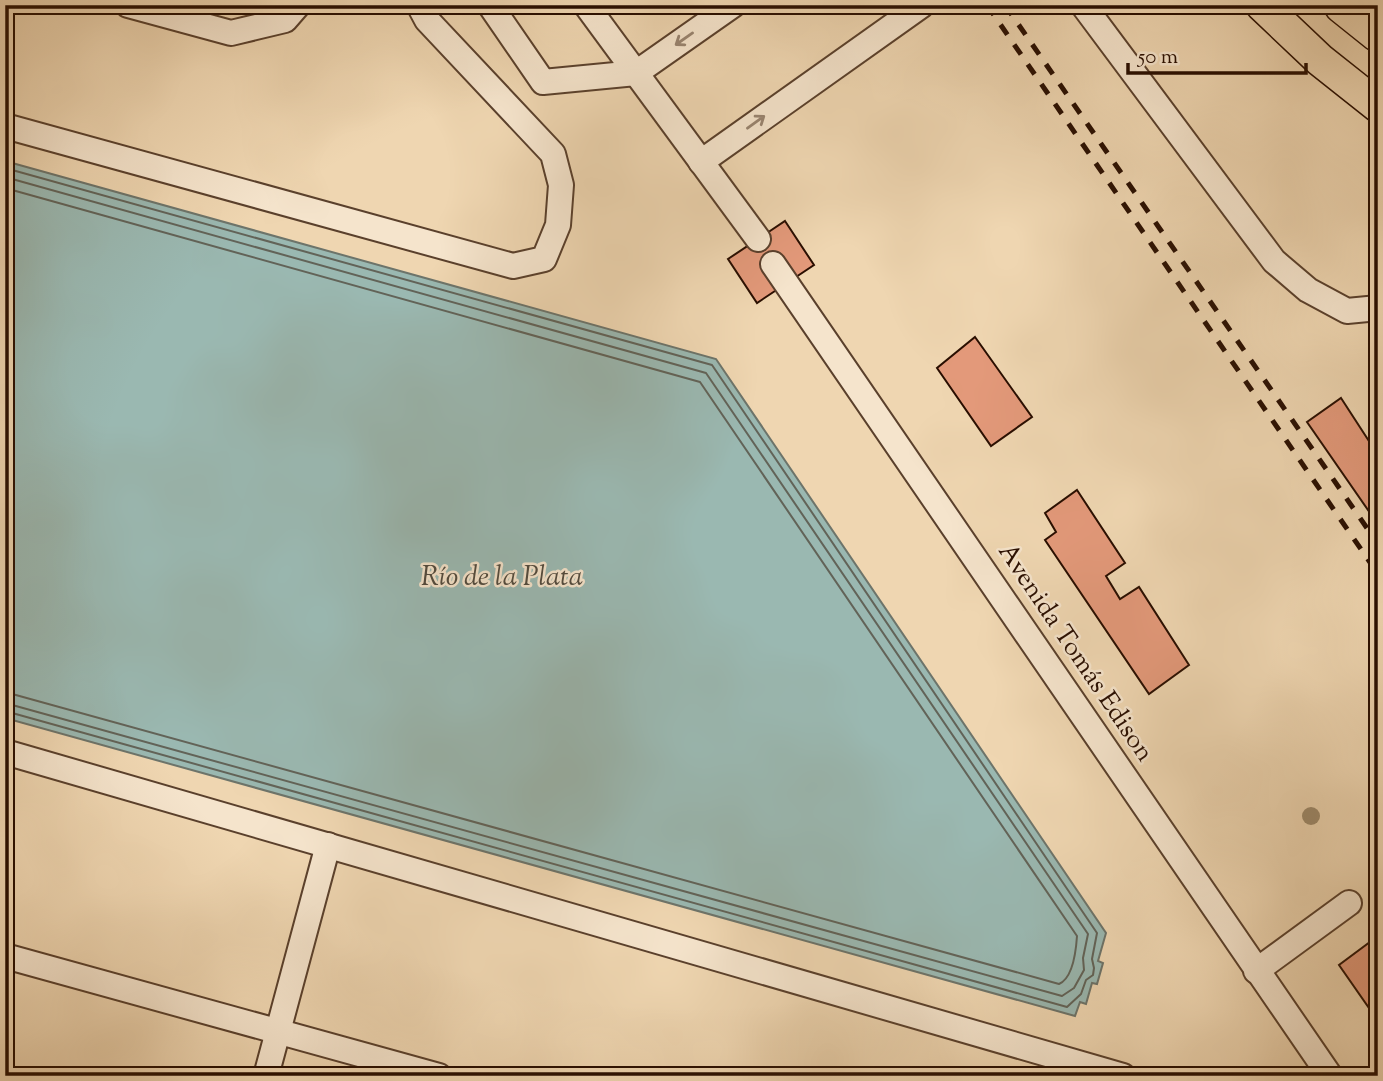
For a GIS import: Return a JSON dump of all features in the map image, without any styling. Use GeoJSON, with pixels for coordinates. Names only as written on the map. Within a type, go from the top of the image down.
{"type":"FeatureCollection","features":[{"type":"Feature","properties":{"kind":"highway"},"geometry":{"type":"LineString","coordinates":[[1343,5],[1378,33]]}},
{"type":"Feature","properties":{"kind":"main road"},"geometry":{"type":"LineString","coordinates":[[1262,5],[1320,60],[1378,106]]}},
{"type":"Feature","properties":{"kind":"street"},"geometry":{"type":"LineString","coordinates":[[128,5],[231,33],[285,20],[298,5]]}},
{"type":"Feature","properties":{"kind":"street"},"geometry":{"type":"LineString","coordinates":[[5,126],[513,266],[544,259],[558,225],[562,185],[552,154],[427,20],[419,5]]}},
{"type":"Feature","properties":{"kind":"street"},"geometry":{"type":"LineString","coordinates":[[490,5],[543,82],[636,73],[733,5]]}},
{"type":"Feature","properties":{"kind":"street"},"geometry":{"type":"LineString","coordinates":[[586,5],[758,239]]}},
{"type":"Feature","properties":{"kind":"street"},"geometry":{"type":"LineString","coordinates":[[701,162],[922,5]]}},
{"type":"Feature","properties":{"kind":"street"},"geometry":{"type":"LineString","coordinates":[[1083,5],[1274,261],[1308,290],[1347,311],[1378,308]]}},
{"type":"Feature","properties":{"kind":"street","name":"Avenida Tomás Edison"},"geometry":{"type":"LineString","coordinates":[[774,264],[1330,1076]]}},
{"type":"Feature","properties":{"kind":"street"},"geometry":{"type":"LineString","coordinates":[[5,752],[1123,1076]]}},
{"type":"Feature","properties":{"kind":"street"},"geometry":{"type":"LineString","coordinates":[[266,1076],[328,845]]}},
{"type":"Feature","properties":{"kind":"street"},"geometry":{"type":"LineString","coordinates":[[1256,971],[1349,903]]}},
{"type":"Feature","properties":{"kind":"street"},"geometry":{"type":"LineString","coordinates":[[5,956],[439,1076]]}},
{"type":"Feature","properties":{"kind":"water","name":"Río de la Plata"},"geometry":{"type":"Polygon","coordinates":[[[5,161],[716,359],[1106,933],[1098,961],[1103,963],[1097,984],[1092,983],[1086,1004],[1080,1002],[1075,1016],[5,718],[5,161]]]}},
{"type":"Feature","properties":{"kind":"building"},"geometry":{"type":"Polygon","coordinates":[[[785,221],[814,265],[757,303],[728,259],[785,221]]]}},
{"type":"Feature","properties":{"kind":"building"},"geometry":{"type":"Polygon","coordinates":[[[975,337],[1032,417],[991,446],[937,368],[975,337]]]}},
{"type":"Feature","properties":{"kind":"building"},"geometry":{"type":"Polygon","coordinates":[[[1341,398],[1378,455],[1377,523],[1307,422],[1341,398]]]}},
{"type":"Feature","properties":{"kind":"building"},"geometry":{"type":"Polygon","coordinates":[[[1077,490],[1125,563],[1106,576],[1120,599],[1139,587],[1189,665],[1149,694],[1045,540],[1056,532],[1045,513],[1077,490]]]}},
{"type":"Feature","properties":{"kind":"building"},"geometry":{"type":"Polygon","coordinates":[[[1378,936],[1378,1021],[1339,965],[1378,936]]]}},
{"type":"Feature","properties":{"kind":"railway"},"geometry":{"type":"LineString","coordinates":[[987,5],[1378,574]]}},
{"type":"Feature","properties":{"kind":"railway"},"geometry":{"type":"LineString","coordinates":[[1005,5],[1378,544]]}}]}
